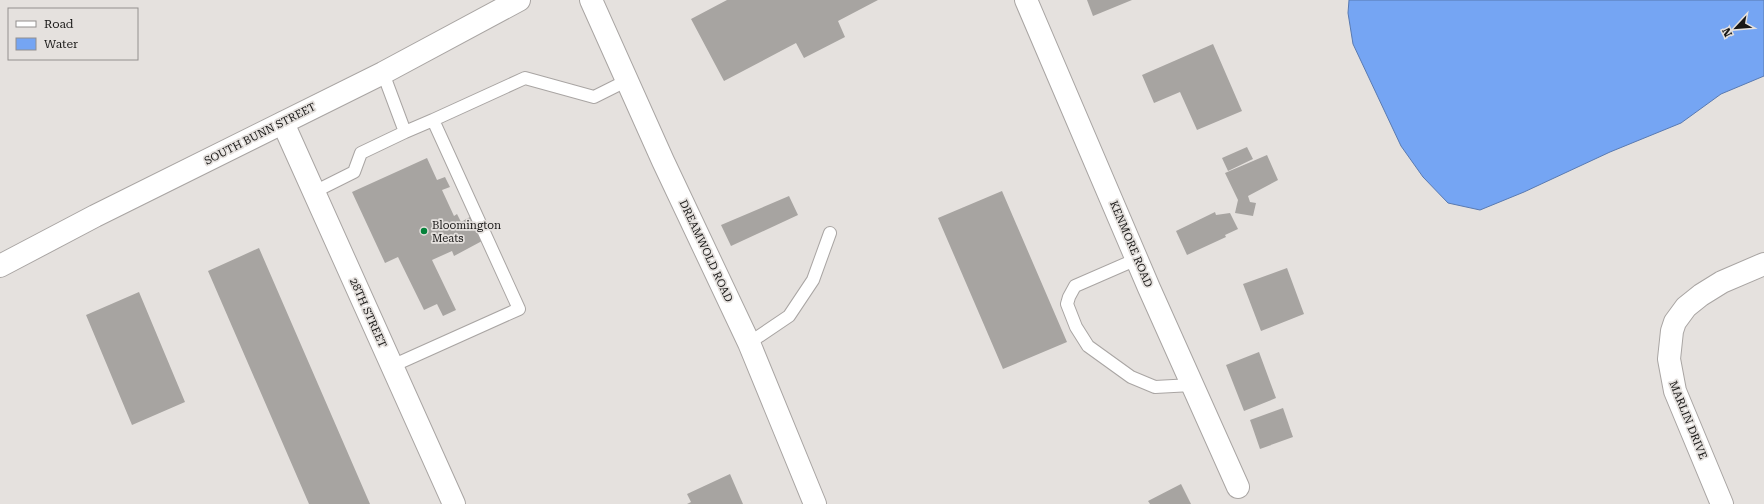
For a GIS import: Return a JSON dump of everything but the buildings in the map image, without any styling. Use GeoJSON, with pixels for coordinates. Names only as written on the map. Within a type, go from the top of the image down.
{"type":"FeatureCollection","features":[{"type":"Feature","properties":{"kind":"street","name":"SOUTH BUNN STREET"},"geometry":{"type":"LineString","coordinates":[[0,266],[95,216],[383,73],[519,0]]}},
{"type":"Feature","properties":{"kind":"street","name":"DREAMWOLD ROAD"},"geometry":{"type":"LineString","coordinates":[[591,0],[666,168],[749,343],[815,504]]}},
{"type":"Feature","properties":{"kind":"street","name":"KENMORE ROAD"},"geometry":{"type":"LineString","coordinates":[[1026,0],[1137,259],[1238,487]]}},
{"type":"Feature","properties":{"kind":"street","name":"28TH STREET"},"geometry":{"type":"LineString","coordinates":[[283,123],[454,504]]}},
{"type":"Feature","properties":{"kind":"street","name":"MARLIN DRIVE"},"geometry":{"type":"LineString","coordinates":[[1722,504],[1675,391],[1669,359],[1672,331],[1679,317],[1701,294],[1722,282],[1764,264]]}},
{"type":"Feature","properties":{"kind":"lane"},"geometry":{"type":"LineString","coordinates":[[383,73],[405,132]]}},
{"type":"Feature","properties":{"kind":"lane"},"geometry":{"type":"LineString","coordinates":[[314,192],[354,172],[361,153],[525,78],[594,97],[628,80]]}},
{"type":"Feature","properties":{"kind":"lane"},"geometry":{"type":"LineString","coordinates":[[392,366],[519,309],[433,120]]}},
{"type":"Feature","properties":{"kind":"lane"},"geometry":{"type":"LineString","coordinates":[[749,343],[789,316],[814,280],[830,233]]}},
{"type":"Feature","properties":{"kind":"lane"},"geometry":{"type":"LineString","coordinates":[[1137,259],[1075,286],[1067,304],[1076,327],[1088,346],[1131,377],[1155,387],[1192,385]]}},
{"type":"Feature","properties":{"kind":"water"},"geometry":{"type":"Polygon","coordinates":[[[1349,0],[1764,0],[1764,76],[1721,94],[1681,123],[1610,152],[1524,192],[1480,210],[1448,203],[1423,177],[1401,146],[1353,44],[1348,13],[1349,0]]]}},
{"type":"Feature","properties":{"kind":"place","name":"Bloomington Meats"},"geometry":{"type":"Point","coordinates":[424,231]}}]}
